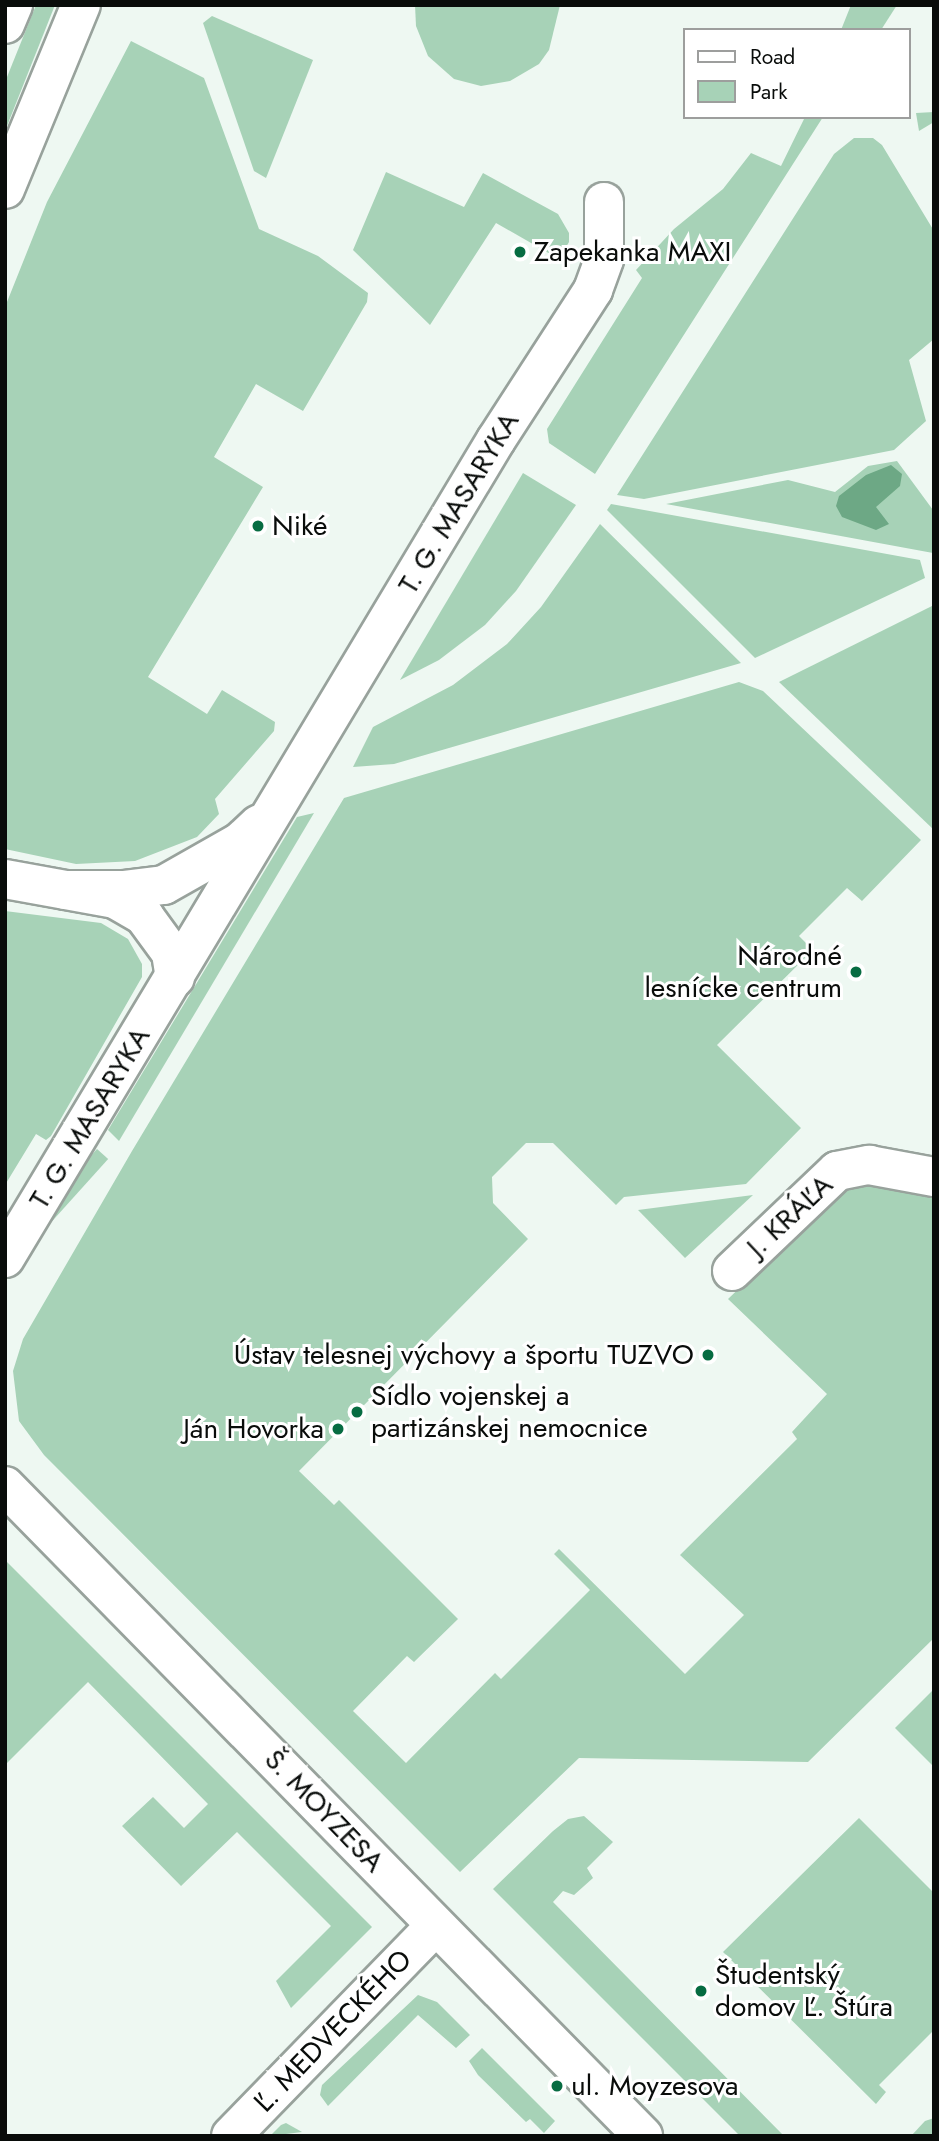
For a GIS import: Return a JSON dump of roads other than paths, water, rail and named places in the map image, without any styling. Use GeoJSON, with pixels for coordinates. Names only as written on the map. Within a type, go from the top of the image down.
{"type":"FeatureCollection","features":[{"type":"Feature","properties":{"kind":"street"},"geometry":{"type":"LineString","coordinates":[[5,24],[13,5]]}},
{"type":"Feature","properties":{"kind":"street"},"geometry":{"type":"LineString","coordinates":[[5,189],[81,5]]}},
{"type":"Feature","properties":{"kind":"street","name":"T. G. MASARYKA"},"geometry":{"type":"LineString","coordinates":[[5,1258],[285,798],[496,440],[593,290],[604,259],[604,202]]}},
{"type":"Feature","properties":{"kind":"street","name":"T. G. MASARYKA"},"geometry":{"type":"LineString","coordinates":[[65,890],[123,890],[164,885],[240,842],[285,798]]}},
{"type":"Feature","properties":{"kind":"street","name":"T. G. MASARYKA"},"geometry":{"type":"LineString","coordinates":[[5,879],[115,899],[144,916],[171,953],[175,978]]}},
{"type":"Feature","properties":{"kind":"street","name":"J. KRÁĽA"},"geometry":{"type":"LineString","coordinates":[[732,1270],[837,1171],[869,1165],[934,1177]]}},
{"type":"Feature","properties":{"kind":"street","name":"Š. MOYZESA"},"geometry":{"type":"LineString","coordinates":[[5,1486],[643,2136]]}},
{"type":"Feature","properties":{"kind":"street","name":"Ľ. MEDVECKÉHO"},"geometry":{"type":"LineString","coordinates":[[231,2136],[435,1926]]}},
{"type":"Feature","properties":{"kind":"place","name":"Zapekanka MAXI"},"geometry":{"type":"Point","coordinates":[520,252]}},
{"type":"Feature","properties":{"kind":"place","name":"Niké"},"geometry":{"type":"Point","coordinates":[258,526]}},
{"type":"Feature","properties":{"kind":"place","name":"Národné lesnícke centrum"},"geometry":{"type":"Point","coordinates":[856,972]}},
{"type":"Feature","properties":{"kind":"place","name":"Ústav telesnej výchovy a športu TUZVO"},"geometry":{"type":"Point","coordinates":[708,1355]}},
{"type":"Feature","properties":{"kind":"place","name":"Sídlo vojenskej a partizánskej nemocnice"},"geometry":{"type":"Point","coordinates":[357,1412]}},
{"type":"Feature","properties":{"kind":"place","name":"Ján Hovorka"},"geometry":{"type":"Point","coordinates":[338,1429]}},
{"type":"Feature","properties":{"kind":"place","name":"Študentský domov Ľ. Štúra"},"geometry":{"type":"Point","coordinates":[701,1991]}},
{"type":"Feature","properties":{"kind":"place","name":"ul. Moyzesova"},"geometry":{"type":"Point","coordinates":[557,2086]}}]}
